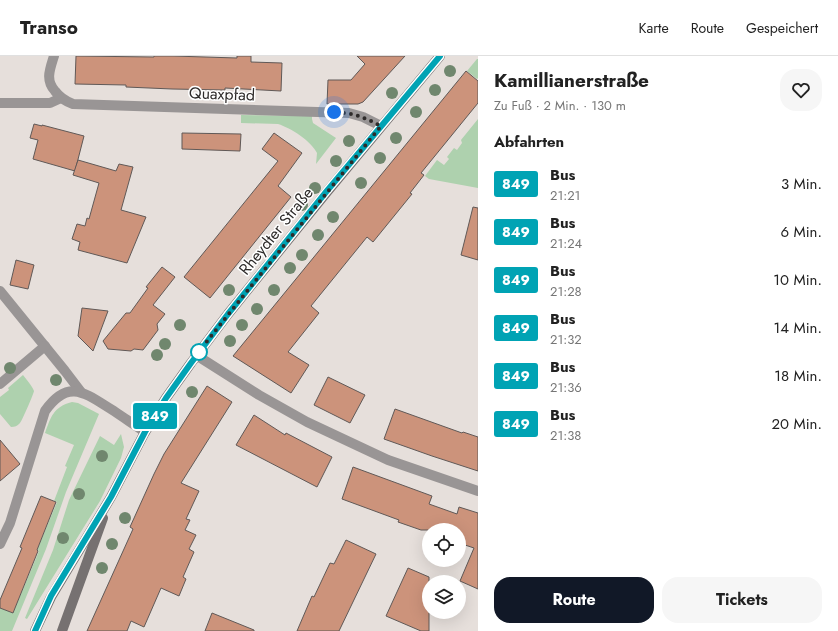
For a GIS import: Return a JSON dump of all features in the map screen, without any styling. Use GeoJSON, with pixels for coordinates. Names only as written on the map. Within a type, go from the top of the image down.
{"type":"FeatureCollection","features":[{"type":"Feature","properties":{"kind":"main road","name":"Rheydter Straße"},"geometry":{"type":"LineString","coordinates":[[35,631],[51,596],[111,497],[145,432],[166,398],[196,355],[381,126],[440,56]]}},
{"type":"Feature","properties":{"kind":"main road","name":"Rheydter Straße"},"geometry":{"type":"LineString","coordinates":[[62,631],[111,497]]}},
{"type":"Feature","properties":{"kind":"street"},"geometry":{"type":"LineString","coordinates":[[0,103],[50,103],[61,98],[50,87],[49,82],[49,71],[54,56]]}},
{"type":"Feature","properties":{"kind":"street","name":"Quaxpfad"},"geometry":{"type":"LineString","coordinates":[[61,98],[73,104],[82,105],[349,113],[363,117],[381,126]]}},
{"type":"Feature","properties":{"kind":"street"},"geometry":{"type":"LineString","coordinates":[[0,291],[46,346],[81,392]]}},
{"type":"Feature","properties":{"kind":"street"},"geometry":{"type":"LineString","coordinates":[[0,384],[46,346]]}},
{"type":"Feature","properties":{"kind":"street"},"geometry":{"type":"LineString","coordinates":[[196,355],[259,396],[308,422],[388,460],[478,491]]}},
{"type":"Feature","properties":{"kind":"street"},"geometry":{"type":"LineString","coordinates":[[0,544],[10,523],[45,411],[59,396],[68,392],[81,392],[96,399],[145,432]]}},
{"type":"Feature","properties":{"kind":"green space"},"geometry":{"type":"Polygon","coordinates":[[[477,59],[478,78],[477,79],[467,71],[477,59]]]}},
{"type":"Feature","properties":{"kind":"green space"},"geometry":{"type":"Polygon","coordinates":[[[241,115],[312,116],[313,123],[336,138],[316,164],[317,153],[314,148],[294,132],[278,124],[241,123],[241,115]]]}},
{"type":"Feature","properties":{"kind":"green space"},"geometry":{"type":"Polygon","coordinates":[[[478,119],[478,188],[429,179],[425,176],[437,160],[444,165],[449,159],[447,157],[454,148],[457,150],[462,143],[461,140],[478,119]]]}},
{"type":"Feature","properties":{"kind":"green space"},"geometry":{"type":"Polygon","coordinates":[[[23,375],[34,391],[20,423],[11,427],[0,414],[0,397],[23,375]]]}},
{"type":"Feature","properties":{"kind":"green space"},"geometry":{"type":"Polygon","coordinates":[[[72,402],[78,403],[99,414],[66,492],[46,549],[12,631],[0,631],[0,608],[13,613],[39,551],[37,550],[57,502],[54,501],[67,467],[65,466],[74,445],[45,433],[54,413],[61,407],[72,402]]]}},
{"type":"Feature","properties":{"kind":"green space"},"geometry":{"type":"Polygon","coordinates":[[[121,434],[124,447],[121,458],[100,501],[27,619],[25,618],[53,550],[69,500],[100,436],[114,445],[121,434]]]}},
{"type":"Feature","properties":{"kind":"building"},"geometry":{"type":"Polygon","coordinates":[[[76,56],[173,56],[237,58],[237,56],[251,56],[251,62],[282,63],[281,91],[225,88],[225,90],[172,89],[126,87],[126,85],[75,84],[76,56]]]}},
{"type":"Feature","properties":{"kind":"building"},"geometry":{"type":"Polygon","coordinates":[[[357,56],[405,56],[363,102],[358,104],[327,104],[328,80],[351,80],[365,64],[357,56]]]}},
{"type":"Feature","properties":{"kind":"building"},"geometry":{"type":"Polygon","coordinates":[[[466,71],[478,81],[478,103],[421,173],[424,175],[410,193],[412,194],[373,242],[367,237],[311,306],[319,313],[288,352],[309,365],[291,393],[233,356],[466,71]]]}},
{"type":"Feature","properties":{"kind":"building"},"geometry":{"type":"Polygon","coordinates":[[[34,124],[84,136],[75,171],[33,159],[38,140],[30,138],[34,124]]]}},
{"type":"Feature","properties":{"kind":"building"},"geometry":{"type":"Polygon","coordinates":[[[182,133],[241,134],[240,151],[182,149],[182,133]]]}},
{"type":"Feature","properties":{"kind":"building"},"geometry":{"type":"Polygon","coordinates":[[[274,133],[302,153],[278,186],[291,197],[210,298],[184,277],[278,161],[262,149],[274,133]]]}},
{"type":"Feature","properties":{"kind":"building"},"geometry":{"type":"Polygon","coordinates":[[[78,160],[116,171],[119,164],[133,167],[121,210],[146,217],[127,263],[78,250],[80,242],[72,239],[77,224],[85,226],[87,218],[89,219],[99,183],[73,175],[78,160]]]}},
{"type":"Feature","properties":{"kind":"building"},"geometry":{"type":"Polygon","coordinates":[[[473,207],[478,208],[478,260],[461,255],[473,207]]]}},
{"type":"Feature","properties":{"kind":"building"},"geometry":{"type":"Polygon","coordinates":[[[16,260],[34,265],[28,289],[10,285],[16,260]]]}},
{"type":"Feature","properties":{"kind":"building"},"geometry":{"type":"Polygon","coordinates":[[[162,267],[175,277],[153,305],[165,314],[157,324],[158,330],[143,350],[134,349],[131,351],[108,349],[103,341],[126,313],[130,313],[148,288],[146,287],[162,267]]]}},
{"type":"Feature","properties":{"kind":"building"},"geometry":{"type":"Polygon","coordinates":[[[82,308],[108,311],[93,351],[78,336],[82,308]]]}},
{"type":"Feature","properties":{"kind":"building"},"geometry":{"type":"Polygon","coordinates":[[[328,377],[365,395],[350,423],[314,405],[328,377]]]}},
{"type":"Feature","properties":{"kind":"building"},"geometry":{"type":"Polygon","coordinates":[[[207,386],[232,402],[181,483],[199,491],[186,519],[190,520],[185,530],[196,535],[189,549],[194,552],[183,577],[186,579],[179,596],[161,588],[144,627],[131,621],[127,631],[87,631],[133,529],[130,527],[154,474],[164,454],[207,386]]]}},
{"type":"Feature","properties":{"kind":"building"},"geometry":{"type":"Polygon","coordinates":[[[395,409],[462,433],[463,432],[478,437],[478,471],[384,439],[395,409]]]}},
{"type":"Feature","properties":{"kind":"building"},"geometry":{"type":"Polygon","coordinates":[[[254,415],[285,435],[286,433],[332,457],[317,487],[236,445],[254,415]]]}},
{"type":"Feature","properties":{"kind":"building"},"geometry":{"type":"Polygon","coordinates":[[[0,440],[20,464],[0,481],[0,440]]]}},
{"type":"Feature","properties":{"kind":"building"},"geometry":{"type":"Polygon","coordinates":[[[353,467],[432,496],[429,504],[457,514],[459,507],[478,513],[478,589],[466,584],[466,575],[463,575],[474,548],[466,545],[466,523],[422,523],[421,530],[398,522],[399,520],[342,499],[353,467]]]}},
{"type":"Feature","properties":{"kind":"building"},"geometry":{"type":"Polygon","coordinates":[[[41,496],[56,502],[13,613],[0,608],[0,600],[22,548],[20,547],[41,496]]]}},
{"type":"Feature","properties":{"kind":"building"},"geometry":{"type":"Polygon","coordinates":[[[346,540],[376,554],[339,631],[297,631],[312,596],[314,597],[330,563],[334,564],[346,540]]]}},
{"type":"Feature","properties":{"kind":"building"},"geometry":{"type":"Polygon","coordinates":[[[408,568],[424,575],[422,575],[422,619],[429,619],[429,631],[421,631],[386,616],[408,568]]]}},
{"type":"Feature","properties":{"kind":"building"},"geometry":{"type":"Polygon","coordinates":[[[212,613],[254,630],[254,631],[205,631],[212,613]]]}},
{"type":"Feature","properties":{"kind":"bus line","name":"849"},"geometry":{"type":"LineString","coordinates":[[35,631],[51,596],[111,497],[145,432],[166,398],[196,355],[326,192],[440,56]]}},
{"type":"Feature","properties":{"kind":"route"},"geometry":{"type":"LineString","coordinates":[[199,352],[196,355],[326,192],[381,126],[363,117],[349,113],[334,112]]}}]}
